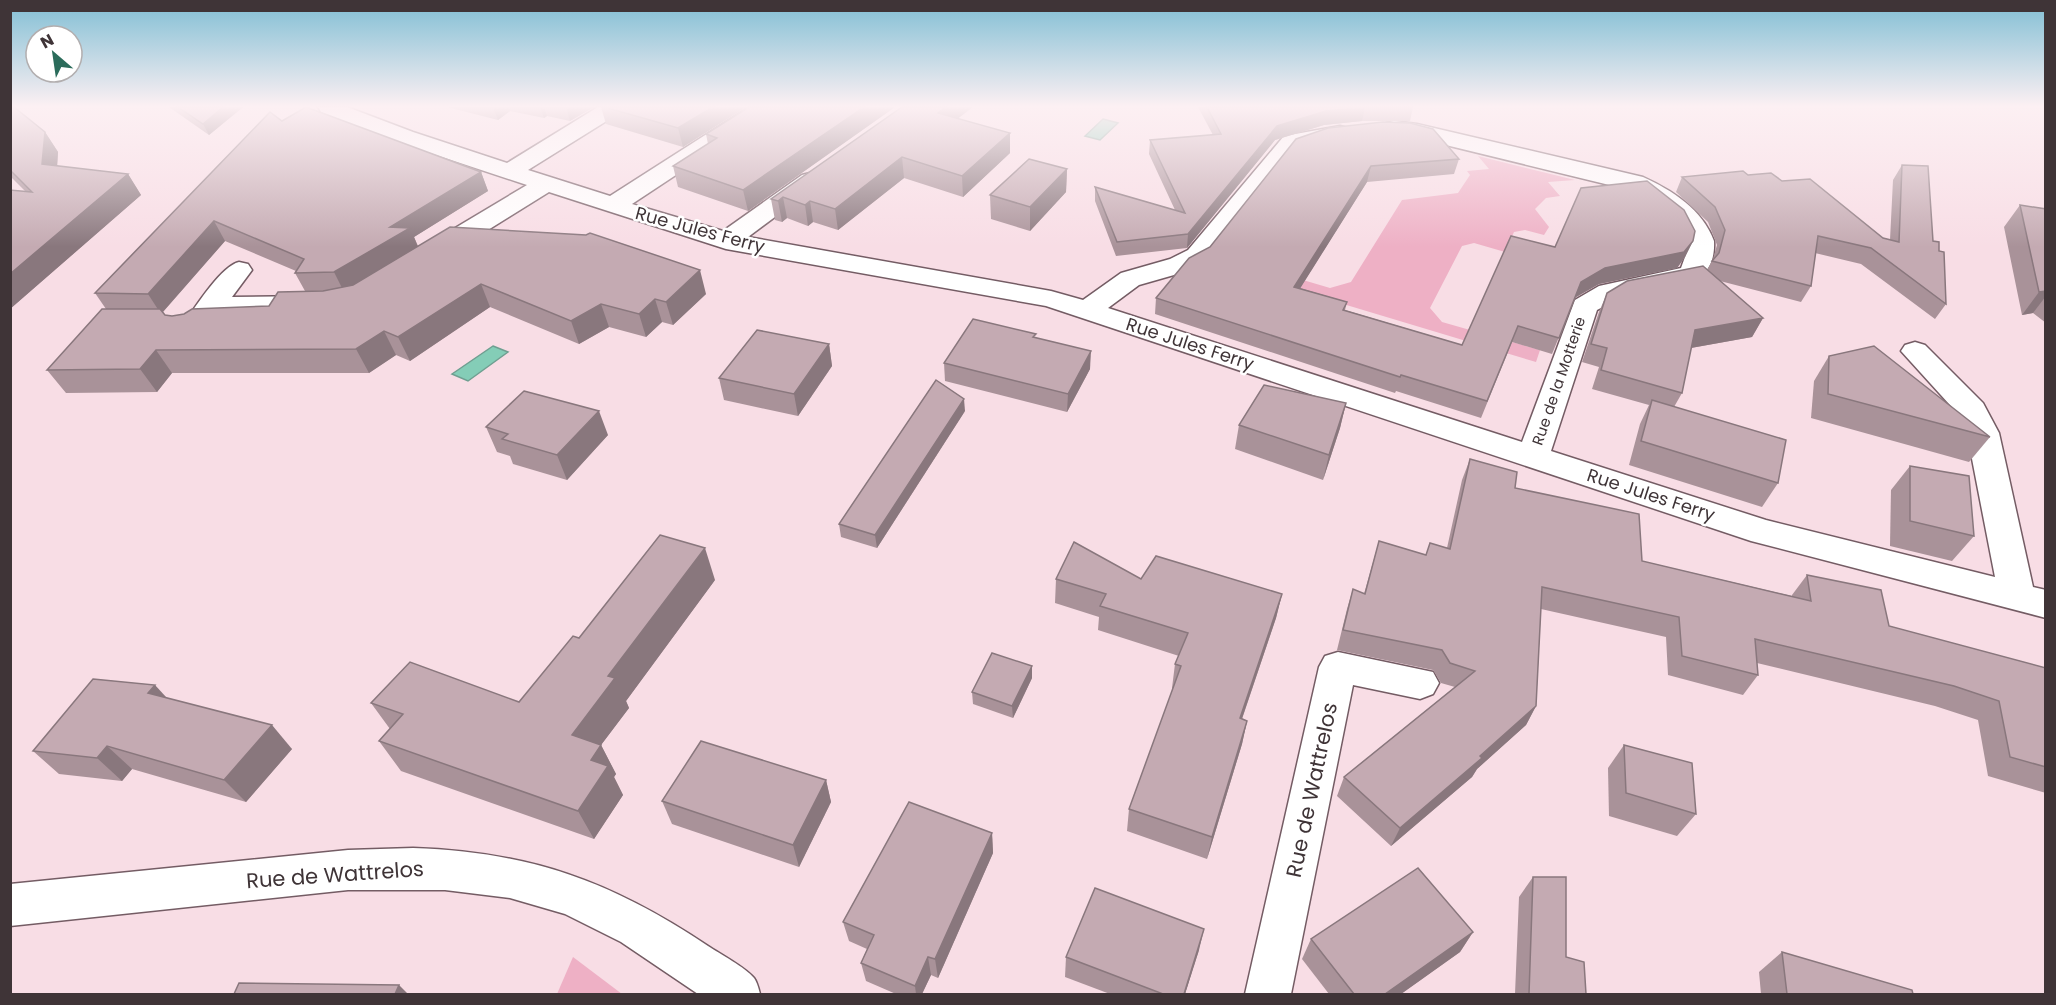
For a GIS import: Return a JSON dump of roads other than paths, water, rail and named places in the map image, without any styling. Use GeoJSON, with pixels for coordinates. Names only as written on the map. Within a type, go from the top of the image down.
{"type":"FeatureCollection","features":[{"type":"Feature","properties":{"kind":"street","name":"Rue Jules Ferry"},"geometry":{"type":"LineString","coordinates":[[455,154],[726,241],[1022,292],[1088,310],[1763,532],[2031,601]]}},
{"type":"Feature","properties":{"kind":"street"},"geometry":{"type":"LineString","coordinates":[[508,172],[537,154]]}},
{"type":"Feature","properties":{"kind":"street"},"geometry":{"type":"LineString","coordinates":[[612,206],[691,154]]}},
{"type":"Feature","properties":{"kind":"street","name":"Rue de la Motterie"},"geometry":{"type":"LineString","coordinates":[[1088,310],[1130,279],[1179,266],[1197,256],[1281,154]]}},
{"type":"Feature","properties":{"kind":"street","name":"Rue de la Motterie"},"geometry":{"type":"LineString","coordinates":[[1514,154],[1634,182],[1662,196],[1693,224],[1700,236],[1702,246],[1693,273],[1680,278],[1609,292],[1585,306],[1533,456]]}},
{"type":"Feature","properties":{"kind":"street"},"geometry":{"type":"LineString","coordinates":[[726,241],[828,167]]}},
{"type":"Feature","properties":{"kind":"street"},"geometry":{"type":"LineString","coordinates":[[417,263],[545,184]]}},
{"type":"Feature","properties":{"kind":"street"},"geometry":{"type":"LineString","coordinates":[[191,330],[239,270]]}},
{"type":"Feature","properties":{"kind":"street"},"geometry":{"type":"LineString","coordinates":[[210,306],[344,302]]}},
{"type":"Feature","properties":{"kind":"street"},"geometry":{"type":"LineString","coordinates":[[1915,351],[1972,410],[1983,433],[2031,601]]}},
{"type":"Feature","properties":{"kind":"street","name":"Rue de Wattrelos"},"geometry":{"type":"LineString","coordinates":[[1268,994],[1338,667],[1420,683]]}},
{"type":"Feature","properties":{"kind":"street","name":"Rue de Wattrelos"},"geometry":{"type":"LineString","coordinates":[[10,905],[348,870],[401,867],[508,876],[550,887],[602,907],[658,940],[737,994]]}}]}
